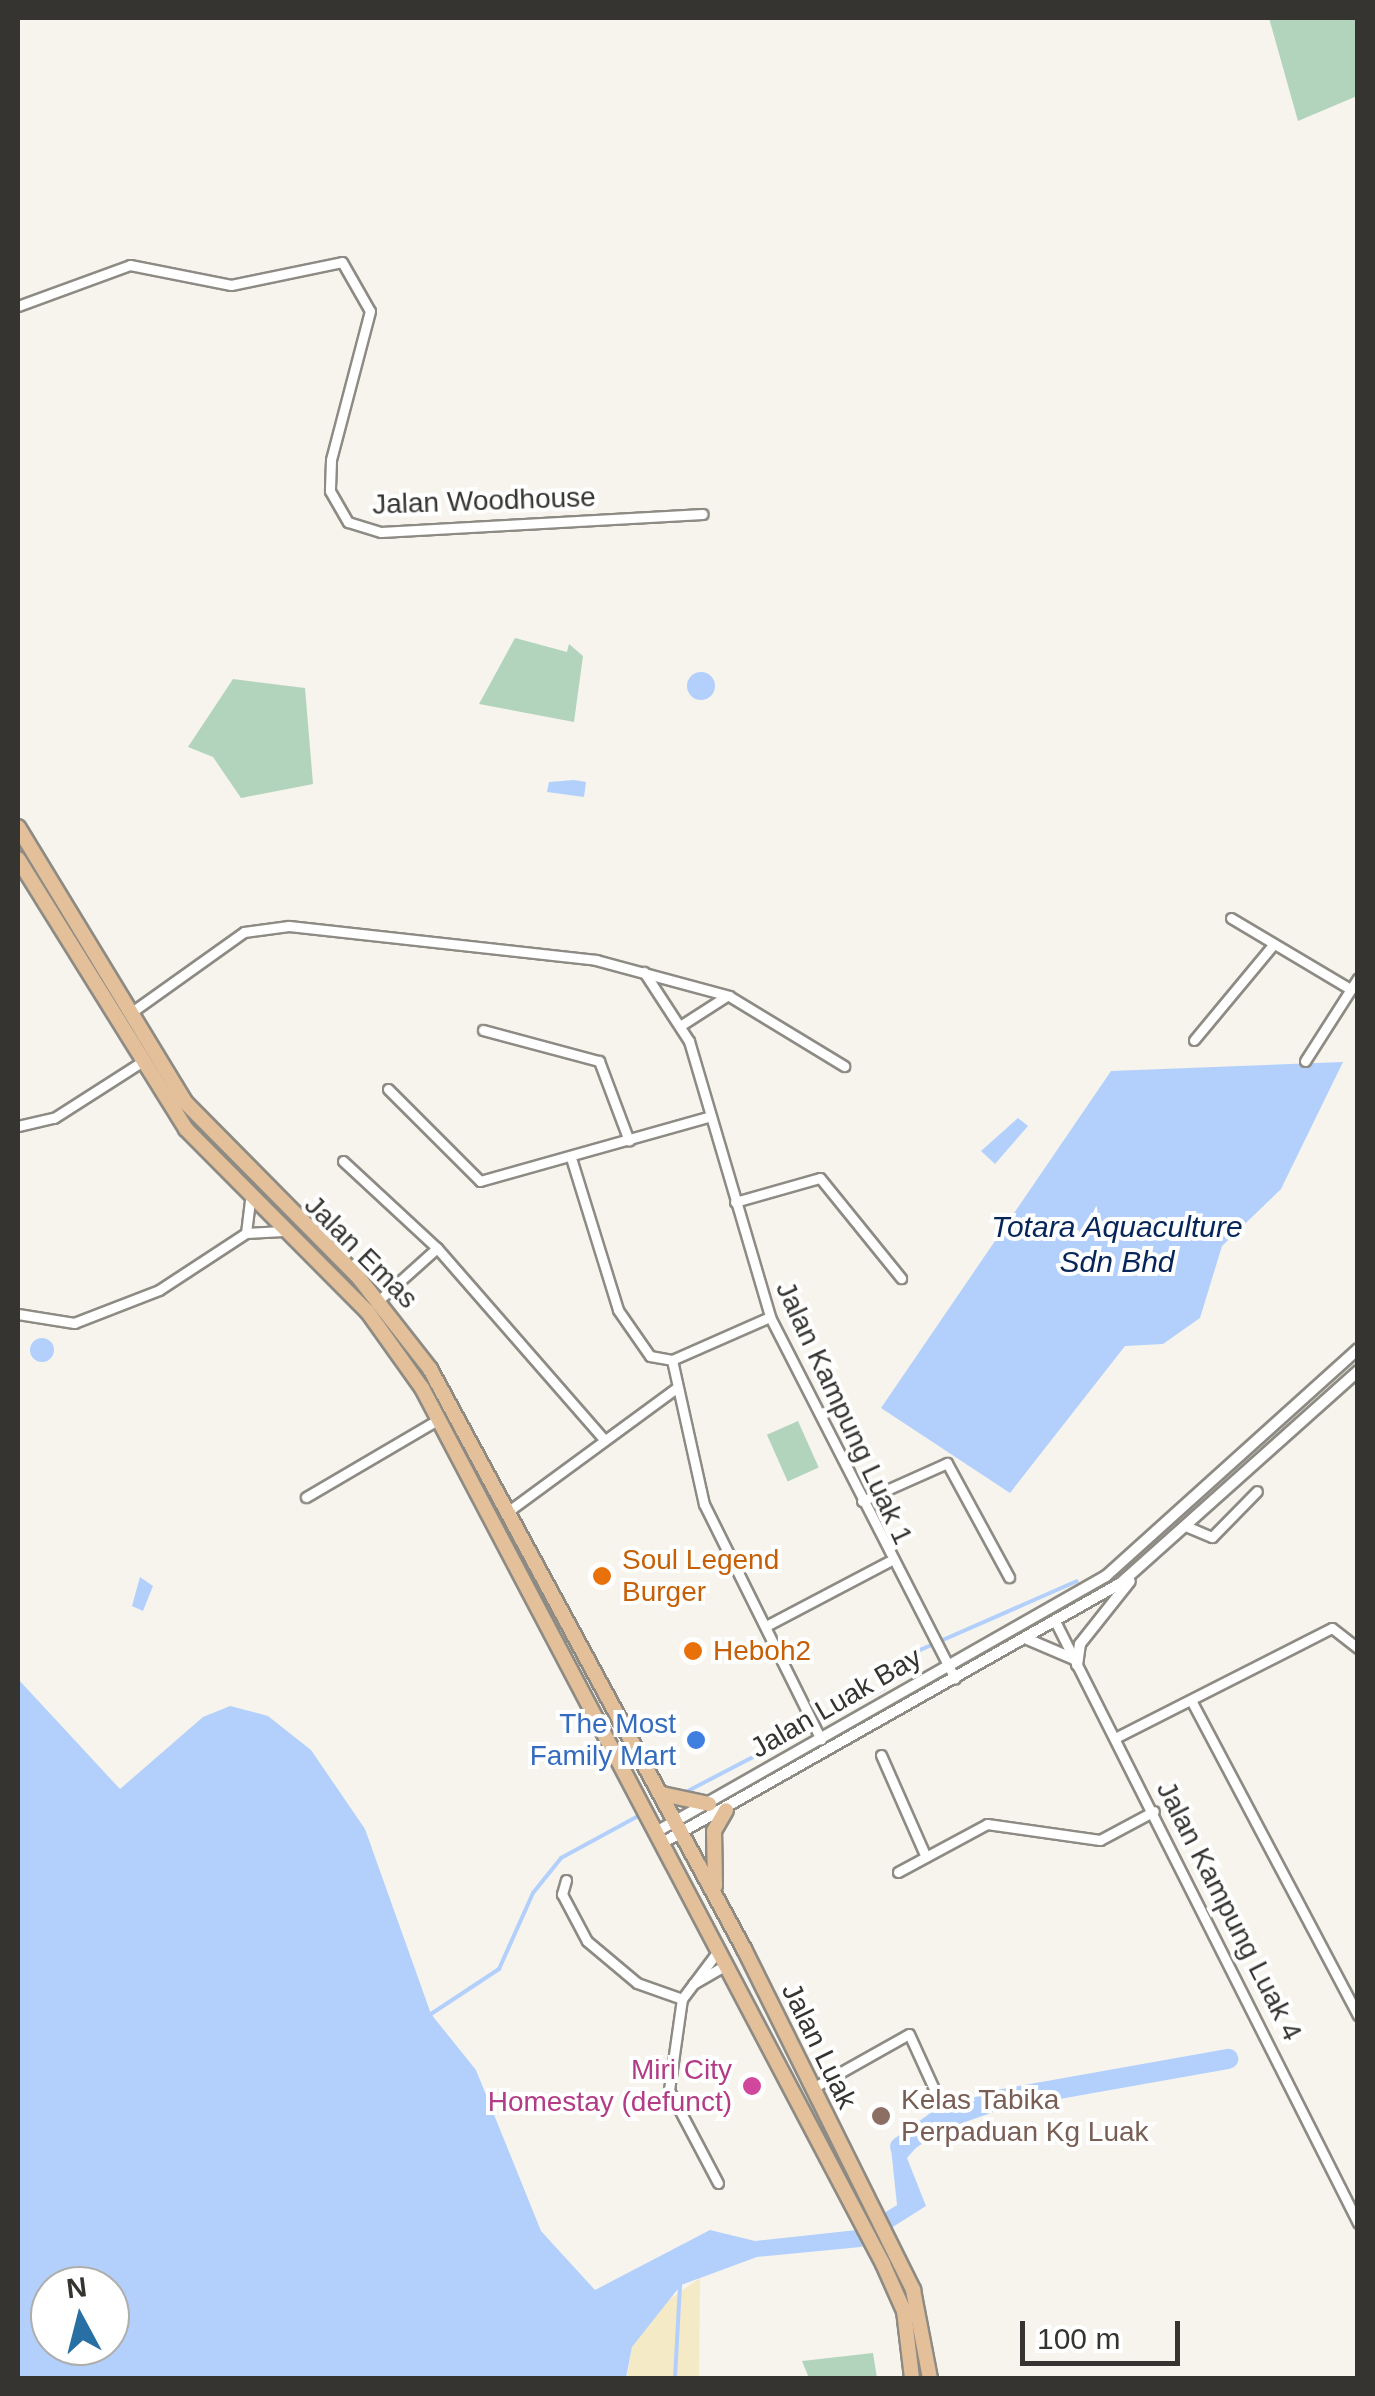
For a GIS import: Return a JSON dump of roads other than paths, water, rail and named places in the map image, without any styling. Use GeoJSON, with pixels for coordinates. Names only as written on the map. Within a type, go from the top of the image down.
{"type":"FeatureCollection","features":[{"type":"Feature","properties":{"kind":"main road","name":"Jalan Emas"},"geometry":{"type":"LineString","coordinates":[[18,826],[129,1014],[229,1155],[379,1300],[430,1369],[665,1799]]}},
{"type":"Feature","properties":{"kind":"main road","name":"Jalan Emas"},"geometry":{"type":"LineString","coordinates":[[18,859],[140,1064],[250,1200],[367,1311],[439,1420],[644,1811]]}},
{"type":"Feature","properties":{"kind":"main road","name":"Jalan Luak"},"geometry":{"type":"LineString","coordinates":[[665,1799],[812,2089],[853,2193]]}},
{"type":"Feature","properties":{"kind":"main road"},"geometry":{"type":"LineString","coordinates":[[665,1799],[709,1804]]}},
{"type":"Feature","properties":{"kind":"main road"},"geometry":{"type":"LineString","coordinates":[[716,1893],[714,1832],[726,1810]]}},
{"type":"Feature","properties":{"kind":"main road","name":"Jalan Luak"},"geometry":{"type":"LineString","coordinates":[[644,1811],[923,2319],[930,2378]]}},
{"type":"Feature","properties":{"kind":"main road","name":"Jalan Luak"},"geometry":{"type":"LineString","coordinates":[[890,2261],[904,2311],[912,2378]]}},
{"type":"Feature","properties":{"kind":"street","name":"Jalan Woodhouse"},"geometry":{"type":"LineString","coordinates":[[18,306],[130,265],[230,285],[342,262],[370,311],[332,460],[330,490],[348,522],[382,532],[702,514]]}},
{"type":"Feature","properties":{"kind":"street"},"geometry":{"type":"LineString","coordinates":[[1231,918],[1350,989]]}},
{"type":"Feature","properties":{"kind":"street"},"geometry":{"type":"LineString","coordinates":[[129,1014],[244,932],[272,926],[546,953],[644,972],[729,996],[844,1066]]}},
{"type":"Feature","properties":{"kind":"street"},"geometry":{"type":"LineString","coordinates":[[1194,1040],[1273,944]]}},
{"type":"Feature","properties":{"kind":"street","name":"Jalan Kampung Luak 1"},"geometry":{"type":"LineString","coordinates":[[644,972],[683,1024],[770,1318],[862,1501],[888,1562],[929,1641],[955,1678]]}},
{"type":"Feature","properties":{"kind":"street"},"geometry":{"type":"LineString","coordinates":[[1306,1061],[1358,978]]}},
{"type":"Feature","properties":{"kind":"street"},"geometry":{"type":"LineString","coordinates":[[683,1024],[699,1006],[729,996]]}},
{"type":"Feature","properties":{"kind":"street"},"geometry":{"type":"LineString","coordinates":[[483,1030],[495,1041],[599,1061],[629,1142]]}},
{"type":"Feature","properties":{"kind":"street"},"geometry":{"type":"LineString","coordinates":[[18,1126],[54,1118],[140,1064]]}},
{"type":"Feature","properties":{"kind":"street"},"geometry":{"type":"LineString","coordinates":[[388,1088],[480,1180],[572,1161],[708,1117]]}},
{"type":"Feature","properties":{"kind":"street"},"geometry":{"type":"LineString","coordinates":[[343,1161],[437,1248],[603,1438]]}},
{"type":"Feature","properties":{"kind":"street"},"geometry":{"type":"LineString","coordinates":[[572,1161],[618,1310],[650,1356],[672,1360],[770,1318]]}},
{"type":"Feature","properties":{"kind":"street"},"geometry":{"type":"LineString","coordinates":[[735,1202],[820,1178],[901,1278]]}},
{"type":"Feature","properties":{"kind":"street"},"geometry":{"type":"LineString","coordinates":[[246,1233],[250,1200]]}},
{"type":"Feature","properties":{"kind":"street"},"geometry":{"type":"LineString","coordinates":[[18,1314],[74,1323],[159,1290],[246,1233],[283,1231]]}},
{"type":"Feature","properties":{"kind":"street"},"geometry":{"type":"LineString","coordinates":[[379,1300],[437,1248]]}},
{"type":"Feature","properties":{"kind":"street"},"geometry":{"type":"LineString","coordinates":[[1055,1621],[1061,1604],[1151,1541],[1358,1349]]}},
{"type":"Feature","properties":{"kind":"street"},"geometry":{"type":"LineString","coordinates":[[672,1360],[675,1389],[704,1504],[820,1740]]}},
{"type":"Feature","properties":{"kind":"street"},"geometry":{"type":"LineString","coordinates":[[1027,1639],[1076,1661],[1088,1631],[1145,1566],[1358,1371]]}},
{"type":"Feature","properties":{"kind":"street"},"geometry":{"type":"LineString","coordinates":[[506,1513],[603,1438],[675,1389]]}},
{"type":"Feature","properties":{"kind":"street"},"geometry":{"type":"LineString","coordinates":[[306,1497],[439,1420]]}},
{"type":"Feature","properties":{"kind":"street"},"geometry":{"type":"LineString","coordinates":[[862,1501],[946,1464],[1009,1576]]}},
{"type":"Feature","properties":{"kind":"street"},"geometry":{"type":"LineString","coordinates":[[1188,1526],[1206,1540],[1257,1491]]}},
{"type":"Feature","properties":{"kind":"street"},"geometry":{"type":"LineString","coordinates":[[766,1626],[888,1562]]}},
{"type":"Feature","properties":{"kind":"street"},"geometry":{"type":"LineString","coordinates":[[1040,1616],[1055,1621],[1145,1566]]}},
{"type":"Feature","properties":{"kind":"street","name":"Jalan Luak Bay"},"geometry":{"type":"LineString","coordinates":[[679,1830],[709,1804],[1061,1604]]}},
{"type":"Feature","properties":{"kind":"street","name":"Jalan Luak Bay"},"geometry":{"type":"LineString","coordinates":[[659,1838],[726,1810],[1055,1621]]}},
{"type":"Feature","properties":{"kind":"street","name":"Jalan Kampung Luak 4"},"geometry":{"type":"LineString","coordinates":[[1055,1621],[1352,2196],[1358,2224]]}},
{"type":"Feature","properties":{"kind":"street"},"geometry":{"type":"LineString","coordinates":[[1116,1738],[1332,1628],[1358,1648]]}},
{"type":"Feature","properties":{"kind":"street"},"geometry":{"type":"LineString","coordinates":[[1192,1702],[1358,2016]]}},
{"type":"Feature","properties":{"kind":"street"},"geometry":{"type":"LineString","coordinates":[[881,1755],[926,1857]]}},
{"type":"Feature","properties":{"kind":"street"},"geometry":{"type":"LineString","coordinates":[[898,1872],[987,1824],[1100,1840],[1154,1811]]}},
{"type":"Feature","properties":{"kind":"street"},"geometry":{"type":"LineString","coordinates":[[566,1880],[562,1894],[587,1941],[637,1983],[682,1999]]}},
{"type":"Feature","properties":{"kind":"street"},"geometry":{"type":"LineString","coordinates":[[718,2182],[669,2090],[682,1999],[722,1958]]}},
{"type":"Feature","properties":{"kind":"street"},"geometry":{"type":"LineString","coordinates":[[693,1984],[722,1958]]}},
{"type":"Feature","properties":{"kind":"street"},"geometry":{"type":"LineString","coordinates":[[812,2089],[909,2034],[940,2102]]}},
{"type":"Feature","properties":{"kind":"water"},"geometry":{"type":"Polygon","coordinates":[[[701,672],[711,676],[715,686],[711,696],[701,700],[691,696],[687,686],[691,676],[701,672]]]}},
{"type":"Feature","properties":{"kind":"water"},"geometry":{"type":"Polygon","coordinates":[[[549,782],[586,782],[584,797],[547,792],[549,782]]]}},
{"type":"Feature","properties":{"kind":"water","name":"Totara Aquaculture Sdn Bhd"},"geometry":{"type":"Polygon","coordinates":[[[1343,1062],[1281,1189],[1222,1246],[1200,1318],[1163,1344],[1125,1346],[1010,1493],[881,1408],[1111,1071],[1343,1062]]]}},
{"type":"Feature","properties":{"kind":"water"},"geometry":{"type":"Polygon","coordinates":[[[1018,1118],[1028,1126],[995,1164],[981,1151],[1018,1118]]]}},
{"type":"Feature","properties":{"kind":"water"},"geometry":{"type":"Polygon","coordinates":[[[42,1338],[54,1350],[42,1362],[30,1350],[42,1338]]]}},
{"type":"Feature","properties":{"kind":"water"},"geometry":{"type":"Polygon","coordinates":[[[140,1577],[153,1586],[143,1611],[132,1606],[140,1577]]]}},
{"type":"Feature","properties":{"kind":"water"},"geometry":{"type":"Polygon","coordinates":[[[18,1679],[120,1789],[203,1717],[230,1706],[268,1716],[311,1750],[365,1829],[431,2014],[476,2070],[541,2231],[595,2290],[710,2230],[755,2241],[857,2230],[897,2205],[891,2148],[918,2126],[927,2135],[907,2158],[926,2206],[861,2247],[757,2257],[681,2285],[632,2347],[626,2378],[18,2378],[18,1679]]]}},
{"type":"Feature","properties":{"kind":"waterway"},"geometry":{"type":"LineString","coordinates":[[684,1793],[883,1689],[920,1650],[1077,1581]]}},
{"type":"Feature","properties":{"kind":"waterway"},"geometry":{"type":"LineString","coordinates":[[431,2014],[499,1969],[533,1893],[561,1858],[640,1815]]}},
{"type":"Feature","properties":{"kind":"waterway"},"geometry":{"type":"LineString","coordinates":[[900,2147],[935,2122],[997,2100],[1228,2059]]}},
{"type":"Feature","properties":{"kind":"waterway"},"geometry":{"type":"LineString","coordinates":[[675,2378],[680,2285]]}},
{"type":"Feature","properties":{"kind":"place","name":"Soul Legend Burger"},"geometry":{"type":"Point","coordinates":[602,1576]}},
{"type":"Feature","properties":{"kind":"place","name":"Heboh2"},"geometry":{"type":"Point","coordinates":[693,1651]}},
{"type":"Feature","properties":{"kind":"place","name":"The Most Family Mart"},"geometry":{"type":"Point","coordinates":[696,1740]}},
{"type":"Feature","properties":{"kind":"place","name":"Miri City Homestay (defunct)"},"geometry":{"type":"Point","coordinates":[752,2086]}},
{"type":"Feature","properties":{"kind":"place","name":"Kelas Tabika Perpaduan Kg Luak"},"geometry":{"type":"Point","coordinates":[881,2116]}}]}
